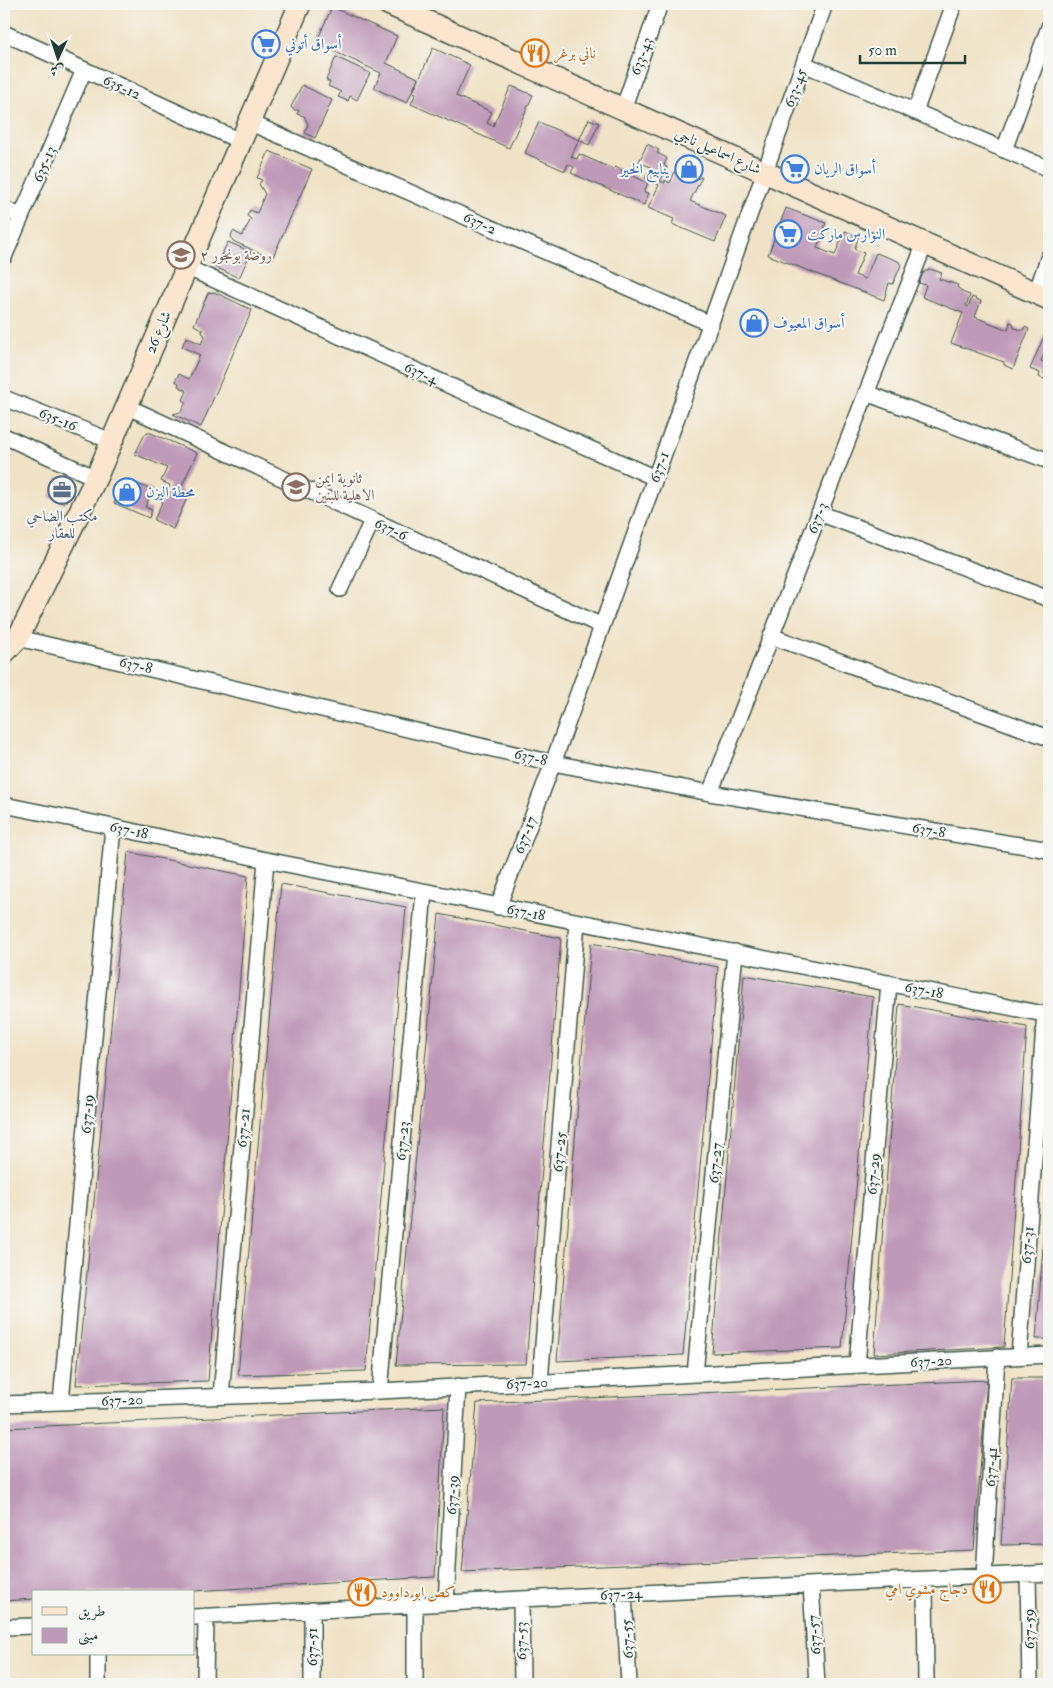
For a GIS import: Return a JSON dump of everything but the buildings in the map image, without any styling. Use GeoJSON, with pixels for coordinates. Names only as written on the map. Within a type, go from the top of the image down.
{"type":"FeatureCollection","features":[{"type":"Feature","properties":{"kind":"street","name":"شارع 26"},"geometry":{"type":"LineString","coordinates":[[11,646],[96,478],[300,4]]}},
{"type":"Feature","properties":{"kind":"street","name":"شارع اسماعيل ناجي"},"geometry":{"type":"LineString","coordinates":[[388,4],[1042,296]]}},
{"type":"Feature","properties":{"kind":"street","name":"633-43"},"geometry":{"type":"LineString","coordinates":[[623,109],[660,4]]}},
{"type":"Feature","properties":{"kind":"street","name":"633-45"},"geometry":{"type":"LineString","coordinates":[[766,172],[825,4]]}},
{"type":"Feature","properties":{"kind":"street"},"geometry":{"type":"LineString","coordinates":[[915,112],[954,4]]}},
{"type":"Feature","properties":{"kind":"street"},"geometry":{"type":"LineString","coordinates":[[1004,150],[1049,27]]}},
{"type":"Feature","properties":{"kind":"street","name":"635-12"},"geometry":{"type":"LineString","coordinates":[[4,33],[240,141]]}},
{"type":"Feature","properties":{"kind":"street"},"geometry":{"type":"LineString","coordinates":[[804,64],[1049,169]]}},
{"type":"Feature","properties":{"kind":"street","name":"635-13"},"geometry":{"type":"LineString","coordinates":[[4,258],[84,70]]}},
{"type":"Feature","properties":{"kind":"street","name":"637-2"},"geometry":{"type":"LineString","coordinates":[[249,122],[711,324]]}},
{"type":"Feature","properties":{"kind":"street","name":"637-1"},"geometry":{"type":"LineString","coordinates":[[553,762],[766,172]]}},
{"type":"Feature","properties":{"kind":"street"},"geometry":{"type":"LineString","coordinates":[[4,209],[21,216]]}},
{"type":"Feature","properties":{"kind":"street","name":"637-3"},"geometry":{"type":"LineString","coordinates":[[710,793],[925,243]]}},
{"type":"Feature","properties":{"kind":"street"},"geometry":{"type":"LineString","coordinates":[[1042,296],[1049,256]]}},
{"type":"Feature","properties":{"kind":"street","name":"637-4"},"geometry":{"type":"LineString","coordinates":[[186,267],[655,478]]}},
{"type":"Feature","properties":{"kind":"street"},"geometry":{"type":"LineString","coordinates":[[866,393],[1049,460]]}},
{"type":"Feature","properties":{"kind":"street","name":"635-16"},"geometry":{"type":"LineString","coordinates":[[4,398],[111,441]]}},
{"type":"Feature","properties":{"kind":"street","name":"637-6"},"geometry":{"type":"LineString","coordinates":[[126,406],[602,626]]}},
{"type":"Feature","properties":{"kind":"street"},"geometry":{"type":"LineString","coordinates":[[4,436],[96,478]]}},
{"type":"Feature","properties":{"kind":"street"},"geometry":{"type":"LineString","coordinates":[[819,513],[1049,599]]}},
{"type":"Feature","properties":{"kind":"street"},"geometry":{"type":"LineString","coordinates":[[340,589],[372,521]]}},
{"type":"Feature","properties":{"kind":"street"},"geometry":{"type":"LineString","coordinates":[[771,636],[1049,738]]}},
{"type":"Feature","properties":{"kind":"street","name":"637-8"},"geometry":{"type":"LineString","coordinates":[[11,646],[553,762],[710,793],[1049,850]]}},
{"type":"Feature","properties":{"kind":"street","name":"637-17"},"geometry":{"type":"LineString","coordinates":[[498,907],[553,762]]}},
{"type":"Feature","properties":{"kind":"street","name":"637-18"},"geometry":{"type":"LineString","coordinates":[[4,805],[498,907],[735,952],[1047,1015]]}},
{"type":"Feature","properties":{"kind":"street","name":"637-19"},"geometry":{"type":"LineString","coordinates":[[60,1402],[113,827]]}},
{"type":"Feature","properties":{"kind":"street","name":"637-21"},"geometry":{"type":"LineString","coordinates":[[221,1396],[266,860]]}},
{"type":"Feature","properties":{"kind":"street","name":"637-23"},"geometry":{"type":"LineString","coordinates":[[380,1390],[424,892]]}},
{"type":"Feature","properties":{"kind":"street","name":"637-25"},"geometry":{"type":"LineString","coordinates":[[540,1382],[577,922]]}},
{"type":"Feature","properties":{"kind":"street","name":"637-27"},"geometry":{"type":"LineString","coordinates":[[695,1374],[735,952]]}},
{"type":"Feature","properties":{"kind":"street","name":"637-29"},"geometry":{"type":"LineString","coordinates":[[857,1365],[889,983]]}},
{"type":"Feature","properties":{"kind":"street","name":"637-31"},"geometry":{"type":"LineString","coordinates":[[1019,1356],[1047,1015]]}},
{"type":"Feature","properties":{"kind":"street","name":"637-20"},"geometry":{"type":"LineString","coordinates":[[4,1404],[380,1390],[1049,1354]]}},
{"type":"Feature","properties":{"kind":"street","name":"637-41"},"geometry":{"type":"LineString","coordinates":[[984,1577],[997,1357]]}},
{"type":"Feature","properties":{"kind":"street","name":"637-39"},"geometry":{"type":"LineString","coordinates":[[446,1603],[458,1386]]}},
{"type":"Feature","properties":{"kind":"street","name":"637-24"},"geometry":{"type":"LineString","coordinates":[[200,1616],[1049,1573]]}},
{"type":"Feature","properties":{"kind":"street","name":"637-59"},"geometry":{"type":"LineString","coordinates":[[1028,1574],[1030,1684]]}},
{"type":"Feature","properties":{"kind":"street"},"geometry":{"type":"LineString","coordinates":[[925,1580],[926,1684]]}},
{"type":"Feature","properties":{"kind":"street","name":"637-57"},"geometry":{"type":"LineString","coordinates":[[811,1585],[817,1684]]}},
{"type":"Feature","properties":{"kind":"street","name":"637-55"},"geometry":{"type":"LineString","coordinates":[[624,1594],[629,1684]]}},
{"type":"Feature","properties":{"kind":"street","name":"637-53"},"geometry":{"type":"LineString","coordinates":[[521,1599],[522,1684]]}},
{"type":"Feature","properties":{"kind":"street"},"geometry":{"type":"LineString","coordinates":[[415,1604],[416,1684]]}},
{"type":"Feature","properties":{"kind":"street","name":"637-51"},"geometry":{"type":"LineString","coordinates":[[312,1610],[312,1684]]}},
{"type":"Feature","properties":{"kind":"street"},"geometry":{"type":"LineString","coordinates":[[200,1616],[205,1684]]}},
{"type":"Feature","properties":{"kind":"street"},"geometry":{"type":"LineString","coordinates":[[4,1627],[32,1626]]}},
{"type":"Feature","properties":{"kind":"street"},"geometry":{"type":"LineString","coordinates":[[98,1656],[98,1684]]}},
{"type":"Feature","properties":{"kind":"place","name":"أسواق أتوني"},"geometry":{"type":"Point","coordinates":[266,44]}},
{"type":"Feature","properties":{"kind":"place","name":"ناني برغر"},"geometry":{"type":"Point","coordinates":[535,53]}},
{"type":"Feature","properties":{"kind":"place","name":"ينابيع الخير"},"geometry":{"type":"Point","coordinates":[689,169]}},
{"type":"Feature","properties":{"kind":"place","name":"أسواق الريان"},"geometry":{"type":"Point","coordinates":[795,169]}},
{"type":"Feature","properties":{"kind":"place","name":"النوارس ماركت"},"geometry":{"type":"Point","coordinates":[788,234]}},
{"type":"Feature","properties":{"kind":"place","name":"روضة بونجور ٢"},"geometry":{"type":"Point","coordinates":[181,255]}},
{"type":"Feature","properties":{"kind":"place","name":"أسواق المعيوف"},"geometry":{"type":"Point","coordinates":[754,323]}},
{"type":"Feature","properties":{"kind":"place","name":"ثانوية ايمن الاهلية للبنين"},"geometry":{"type":"Point","coordinates":[296,487]}},
{"type":"Feature","properties":{"kind":"place","name":"مكتب الضاحي للعقار"},"geometry":{"type":"Point","coordinates":[62,490]}},
{"type":"Feature","properties":{"kind":"place","name":"محطة اليزن"},"geometry":{"type":"Point","coordinates":[127,492]}},
{"type":"Feature","properties":{"kind":"place","name":"دجاج مشوي امي"},"geometry":{"type":"Point","coordinates":[987,1589]}},
{"type":"Feature","properties":{"kind":"place","name":"كص ابو داوود"},"geometry":{"type":"Point","coordinates":[362,1592]}}]}
